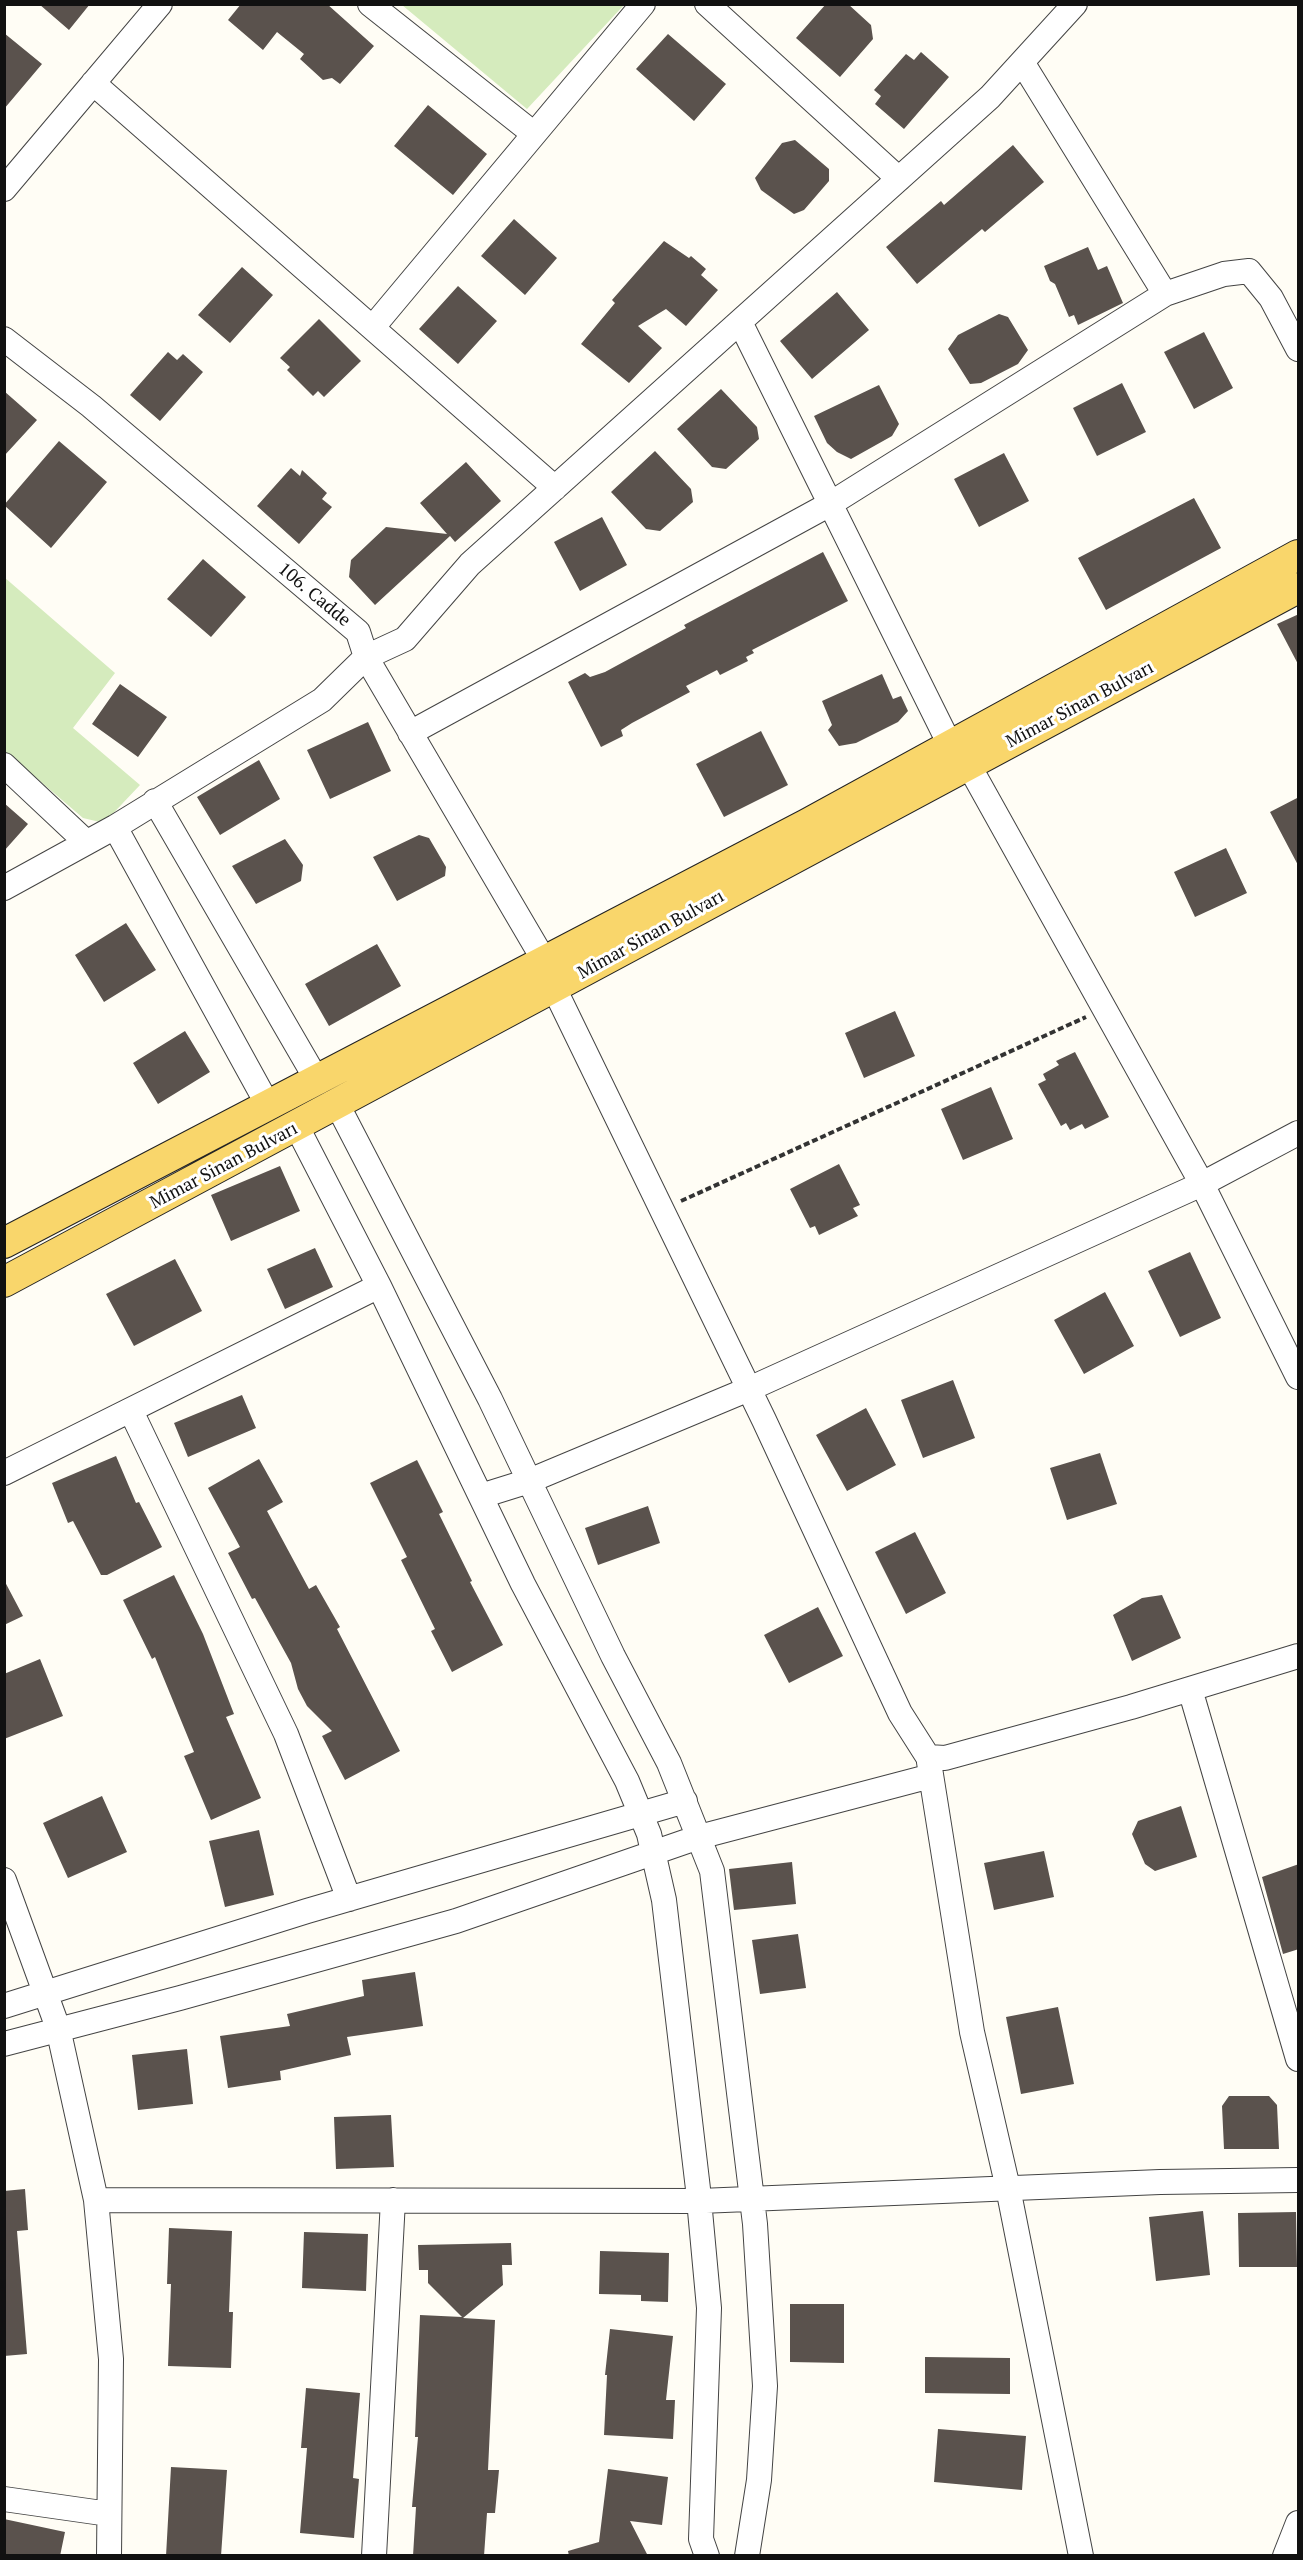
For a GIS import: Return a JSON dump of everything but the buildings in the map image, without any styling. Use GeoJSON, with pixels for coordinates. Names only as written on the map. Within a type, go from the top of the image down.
{"type":"FeatureCollection","features":[{"type":"Feature","properties":{"kind":"main road","name":"Mimar Sinan Bulvarı"},"geometry":{"type":"LineString","coordinates":[[959,755],[1299,555]]}},
{"type":"Feature","properties":{"kind":"main road","name":"Mimar Sinan Bulvarı"},"geometry":{"type":"LineString","coordinates":[[4,1243],[318,1082],[549,975],[959,755],[1299,588]]}},
{"type":"Feature","properties":{"kind":"main road","name":"Mimar Sinan Bulvarı"},"geometry":{"type":"LineString","coordinates":[[4,1282],[338,1106],[549,975]]}},
{"type":"Feature","properties":{"kind":"street"},"geometry":{"type":"LineString","coordinates":[[4,189],[160,4]]}},
{"type":"Feature","properties":{"kind":"street"},"geometry":{"type":"LineString","coordinates":[[370,4],[534,134]]}},
{"type":"Feature","properties":{"kind":"street"},"geometry":{"type":"LineString","coordinates":[[373,327],[643,4]]}},
{"type":"Feature","properties":{"kind":"street"},"geometry":{"type":"LineString","coordinates":[[707,4],[899,179]]}},
{"type":"Feature","properties":{"kind":"street"},"geometry":{"type":"LineString","coordinates":[[4,888],[115,827],[322,700],[366,657],[405,639],[470,564],[990,97],[1076,4]]}},
{"type":"Feature","properties":{"kind":"street"},"geometry":{"type":"LineString","coordinates":[[1022,62],[1165,294]]}},
{"type":"Feature","properties":{"kind":"street"},"geometry":{"type":"LineString","coordinates":[[93,83],[555,488]]}},
{"type":"Feature","properties":{"kind":"street"},"geometry":{"type":"LineString","coordinates":[[410,733],[830,504],[1165,294],[1224,274],[1249,271],[1271,298],[1299,349]]}},
{"type":"Feature","properties":{"kind":"street"},"geometry":{"type":"LineString","coordinates":[[740,322],[830,504],[959,755],[1202,1184],[1299,1377]]}},
{"type":"Feature","properties":{"kind":"street","name":"106. Cadde"},"geometry":{"type":"LineString","coordinates":[[4,339],[91,406],[358,632],[366,657],[549,975],[749,1389],[900,1713],[930,1766]]}},
{"type":"Feature","properties":{"kind":"street"},"geometry":{"type":"LineString","coordinates":[[4,765],[86,842]]}},
{"type":"Feature","properties":{"kind":"street"},"geometry":{"type":"LineString","coordinates":[[155,801],[318,1082]]}},
{"type":"Feature","properties":{"kind":"street"},"geometry":{"type":"LineString","coordinates":[[115,827],[269,1107]]}},
{"type":"Feature","properties":{"kind":"street"},"geometry":{"type":"LineString","coordinates":[[338,1106],[490,1399],[613,1656],[669,1763],[711,1871],[751,2198],[765,2386],[759,2480],[747,2556]]}},
{"type":"Feature","properties":{"kind":"street"},"geometry":{"type":"LineString","coordinates":[[297,1127],[380,1286],[524,1584],[627,1781],[653,1854],[664,1900],[700,2201],[709,2308],[702,2539],[707,2556]]}},
{"type":"Feature","properties":{"kind":"street"},"geometry":{"type":"LineString","coordinates":[[481,1496],[529,1481],[749,1389],[1202,1184],[1299,1133]]}},
{"type":"Feature","properties":{"kind":"street"},"geometry":{"type":"LineString","coordinates":[[4,1473],[380,1286]]}},
{"type":"Feature","properties":{"kind":"street"},"geometry":{"type":"LineString","coordinates":[[131,1411],[286,1734],[349,1899]]}},
{"type":"Feature","properties":{"kind":"street"},"geometry":{"type":"LineString","coordinates":[[4,2044],[58,2028],[180,1998],[456,1921],[699,1837],[930,1766],[945,1758],[1299,1656]]}},
{"type":"Feature","properties":{"kind":"street"},"geometry":{"type":"LineString","coordinates":[[1190,1689],[1299,2059]]}},
{"type":"Feature","properties":{"kind":"street"},"geometry":{"type":"LineString","coordinates":[[930,1766],[972,2032],[1008,2188],[1081,2556]]}},
{"type":"Feature","properties":{"kind":"street"},"geometry":{"type":"LineString","coordinates":[[4,2006],[349,1899],[685,1801]]}},
{"type":"Feature","properties":{"kind":"street"},"geometry":{"type":"LineString","coordinates":[[4,1880],[58,2028],[96,2200],[111,2359],[109,2556]]}},
{"type":"Feature","properties":{"kind":"street"},"geometry":{"type":"LineString","coordinates":[[96,2200],[700,2201],[1008,2188],[1299,2180]]}},
{"type":"Feature","properties":{"kind":"street"},"geometry":{"type":"LineString","coordinates":[[374,2556],[393,2200]]}},
{"type":"Feature","properties":{"kind":"street"},"geometry":{"type":"LineString","coordinates":[[4,2499],[109,2514]]}},
{"type":"Feature","properties":{"kind":"street"},"geometry":{"type":"LineString","coordinates":[[1285,2556],[1299,2523]]}},
{"type":"Feature","properties":{"kind":"path"},"geometry":{"type":"LineString","coordinates":[[661,1210],[1104,1008]]}},
{"type":"Feature","properties":{"kind":"green space"},"geometry":{"type":"Polygon","coordinates":[[[402,5],[624,5],[527,109],[402,5]]]}},
{"type":"Feature","properties":{"kind":"green space"},"geometry":{"type":"Polygon","coordinates":[[[4,577],[115,673],[73,728],[140,785],[104,823],[83,818],[5,751],[4,577]]]}}]}
